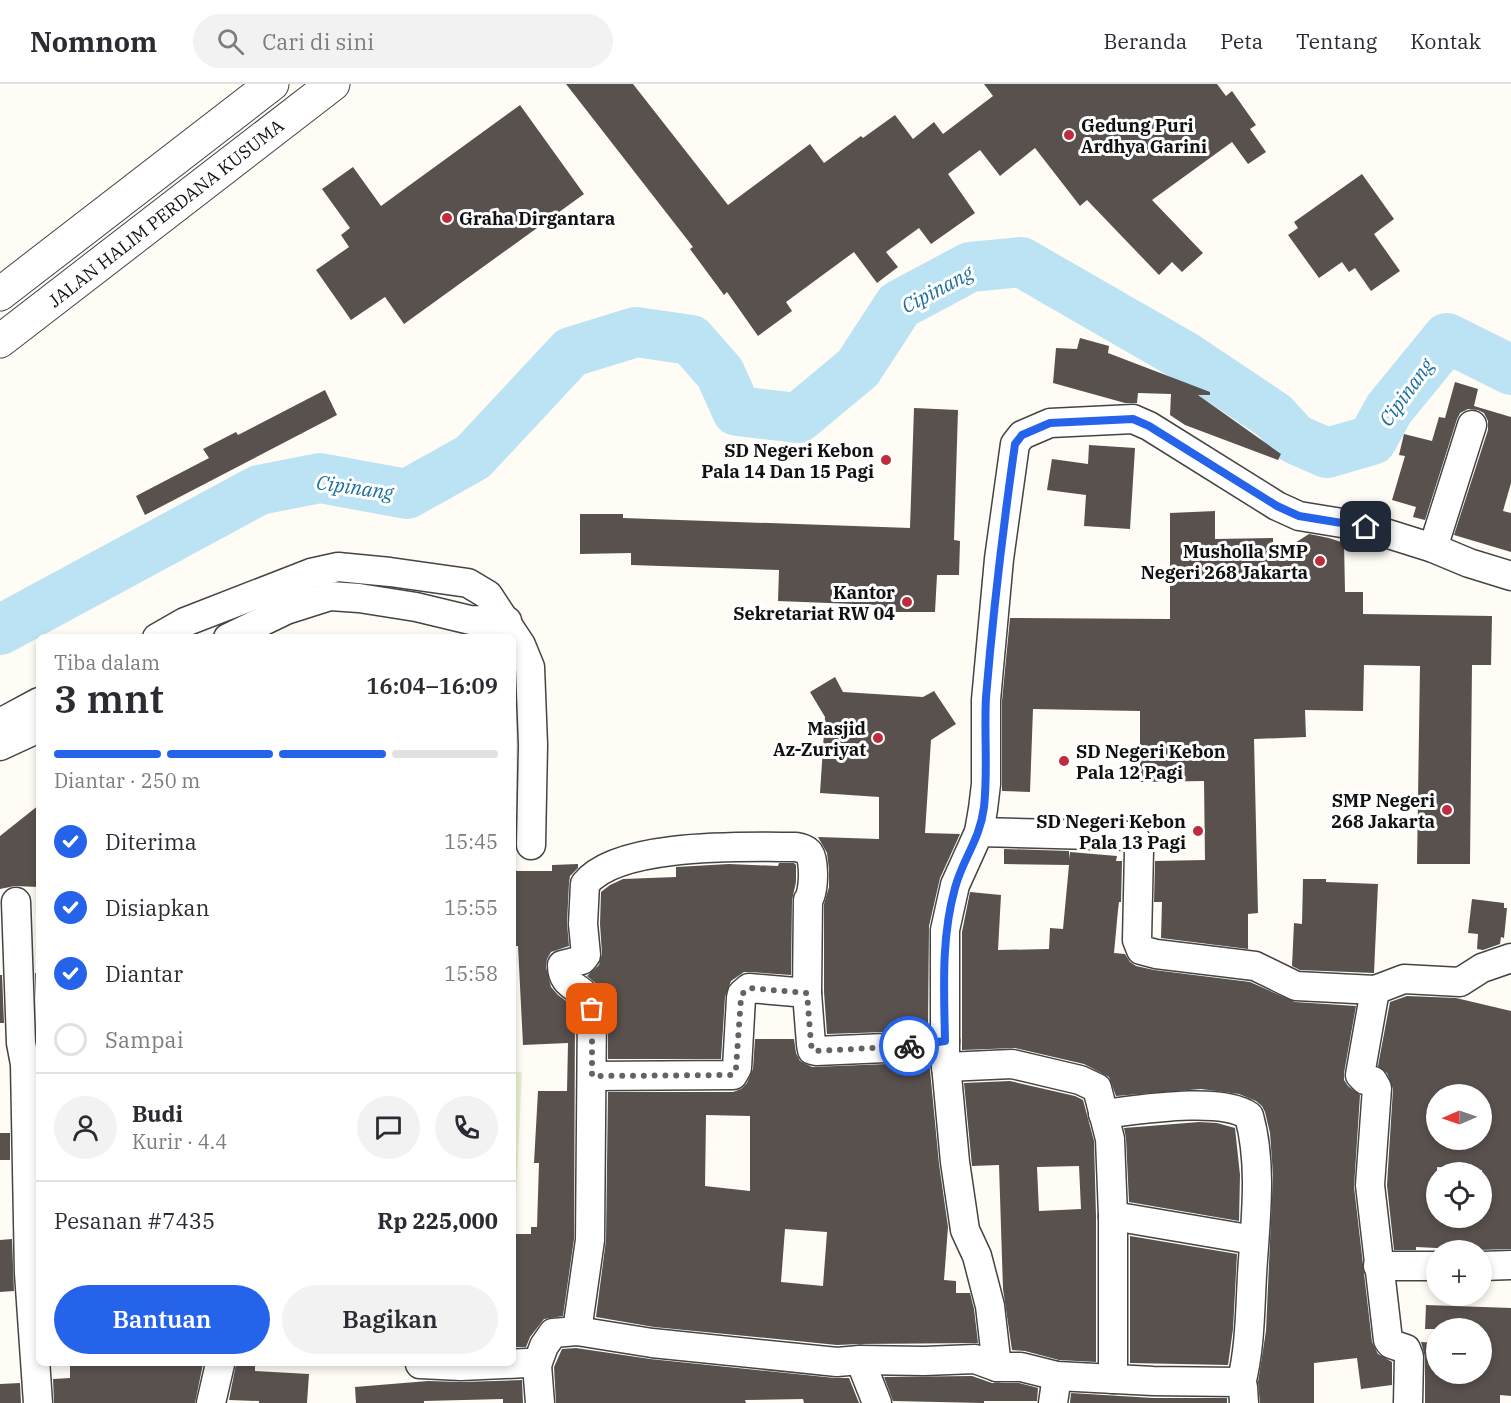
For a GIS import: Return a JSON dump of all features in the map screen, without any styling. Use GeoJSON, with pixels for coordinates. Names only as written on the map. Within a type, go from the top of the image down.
{"type":"FeatureCollection","features":[{"type":"Feature","properties":{"kind":"street","name":"JALAN HALIM PERDANA KUSUMA"},"geometry":{"type":"LineString","coordinates":[[0,294],[272,84]]}},
{"type":"Feature","properties":{"kind":"street","name":"JALAN HALIM PERDANA KUSUMA"},"geometry":{"type":"LineString","coordinates":[[0,341],[333,84]]}},
{"type":"Feature","properties":{"kind":"street"},"geometry":{"type":"LineString","coordinates":[[997,1367],[990,1306],[977,1256],[965,1230],[956,1162],[946,1054],[945,930],[955,885],[979,832],[986,783],[986,700],[999,559],[1015,444],[1022,435],[1050,423],[1133,419],[1149,426],[1277,506],[1299,516],[1366,527],[1511,576]]}},
{"type":"Feature","properties":{"kind":"street"},"geometry":{"type":"LineString","coordinates":[[1432,548],[1472,425]]}},
{"type":"Feature","properties":{"kind":"street"},"geometry":{"type":"LineString","coordinates":[[164,634],[185,622],[311,573],[338,567],[468,583],[488,595],[515,634]]}},
{"type":"Feature","properties":{"kind":"street"},"geometry":{"type":"LineString","coordinates":[[236,634],[286,610],[330,596],[416,607],[470,620],[507,621]]}},
{"type":"Feature","properties":{"kind":"street"},"geometry":{"type":"LineString","coordinates":[[516,636],[530,666],[533,745],[531,845]]}},
{"type":"Feature","properties":{"kind":"street"},"geometry":{"type":"LineString","coordinates":[[0,723],[36,704]]}},
{"type":"Feature","properties":{"kind":"street"},"geometry":{"type":"LineString","coordinates":[[0,746],[36,729]]}},
{"type":"Feature","properties":{"kind":"street"},"geometry":{"type":"LineString","coordinates":[[979,832],[1131,836],[1138,843],[1139,850],[1137,940],[1141,950],[1156,954],[1255,966],[1296,986],[1376,990],[1404,979],[1460,982],[1482,968],[1511,958]]}},
{"type":"Feature","properties":{"kind":"street"},"geometry":{"type":"LineString","coordinates":[[577,1331],[590,1240],[591,1003],[587,995],[566,980],[562,965],[582,960],[585,957],[583,913],[585,884],[594,875],[611,866],[648,855],[681,850],[796,847],[806,850],[811,857],[813,882],[812,894],[808,900],[807,993],[812,1050],[886,1048],[946,1054],[1012,1064],[1080,1080],[1097,1088],[1110,1139],[1113,1216],[1113,1379]]}},
{"type":"Feature","properties":{"kind":"street"},"geometry":{"type":"LineString","coordinates":[[16,902],[29,986],[30,1043],[25,1064],[36,1319]]}},
{"type":"Feature","properties":{"kind":"street"},"geometry":{"type":"LineString","coordinates":[[592,1076],[733,1075],[736,1068],[741,998],[746,990],[749,988],[807,993]]}},
{"type":"Feature","properties":{"kind":"street"},"geometry":{"type":"LineString","coordinates":[[1376,990],[1359,1071],[1362,1078],[1373,1081],[1377,1088],[1370,1185],[1388,1340],[1390,1344],[1407,1349],[1409,1357],[1408,1403]]}},
{"type":"Feature","properties":{"kind":"street"},"geometry":{"type":"LineString","coordinates":[[1103,1114],[1169,1107],[1205,1106],[1240,1110],[1249,1116],[1256,1144],[1254,1240],[1248,1351],[1243,1394]]}},
{"type":"Feature","properties":{"kind":"street"},"geometry":{"type":"LineString","coordinates":[[1113,1216],[1254,1240]]}},
{"type":"Feature","properties":{"kind":"street"},"geometry":{"type":"LineString","coordinates":[[1492,1266],[1511,1265]]}},
{"type":"Feature","properties":{"kind":"street"},"geometry":{"type":"LineString","coordinates":[[1378,1266],[1426,1266]]}},
{"type":"Feature","properties":{"kind":"street"},"geometry":{"type":"LineString","coordinates":[[540,1403],[537,1365],[544,1346],[554,1333],[577,1331],[651,1343],[704,1347],[806,1360],[837,1362],[975,1359],[997,1367],[1021,1367],[1055,1389],[1113,1379],[1232,1382],[1243,1394]]}},
{"type":"Feature","properties":{"kind":"street"},"geometry":{"type":"LineString","coordinates":[[860,1360],[877,1403]]}},
{"type":"Feature","properties":{"kind":"street"},"geometry":{"type":"LineString","coordinates":[[516,1364],[537,1365]]}},
{"type":"Feature","properties":{"kind":"street"},"geometry":{"type":"LineString","coordinates":[[37,1366],[38,1403]]}},
{"type":"Feature","properties":{"kind":"street"},"geometry":{"type":"LineString","coordinates":[[211,1403],[220,1366]]}},
{"type":"Feature","properties":{"kind":"green space"},"geometry":{"type":"Polygon","coordinates":[[[516,1072],[522,1072],[516,1199],[516,1072]]]}},
{"type":"Feature","properties":{"kind":"building"},"geometry":{"type":"Polygon","coordinates":[[[566,84],[633,84],[728,205],[810,144],[824,163],[895,115],[913,139],[934,122],[943,134],[993,96],[984,84],[1217,84],[1226,96],[1232,91],[1256,125],[1250,129],[1266,152],[1248,164],[1232,142],[1152,200],[1203,253],[1182,272],[1172,262],[1159,275],[1087,200],[1080,206],[1035,148],[1000,176],[980,150],[948,174],[975,213],[931,244],[919,228],[886,252],[898,267],[877,283],[854,252],[786,302],[792,311],[758,336],[727,292],[724,295],[690,249],[693,247],[566,84]]]}},
{"type":"Feature","properties":{"kind":"building","name":"Graha Dirgantara"},"geometry":{"type":"Polygon","coordinates":[[[520,105],[584,194],[404,324],[385,297],[351,320],[316,270],[349,247],[341,235],[350,228],[322,189],[353,167],[381,206],[520,105]]]}},
{"type":"Feature","properties":{"kind":"building"},"geometry":{"type":"Polygon","coordinates":[[[1362,174],[1394,219],[1374,234],[1400,271],[1371,291],[1355,268],[1349,272],[1342,262],[1319,278],[1288,235],[1298,228],[1294,222],[1362,174]]]}},
{"type":"Feature","properties":{"kind":"building"},"geometry":{"type":"Polygon","coordinates":[[[1080,338],[1109,346],[1108,353],[1210,392],[1210,395],[1198,395],[1281,454],[1278,460],[1185,425],[1170,415],[1171,394],[1138,393],[1137,403],[1125,403],[1053,383],[1056,348],[1077,349],[1080,338]]]}},
{"type":"Feature","properties":{"kind":"building"},"geometry":{"type":"Polygon","coordinates":[[[1455,382],[1478,389],[1474,406],[1511,417],[1511,483],[1503,511],[1511,513],[1511,552],[1454,535],[1488,430],[1488,421],[1484,413],[1478,410],[1468,409],[1460,413],[1457,419],[1425,520],[1413,517],[1416,507],[1392,500],[1405,456],[1399,455],[1404,434],[1432,441],[1439,417],[1445,418],[1455,382]]]}},
{"type":"Feature","properties":{"kind":"building"},"geometry":{"type":"Polygon","coordinates":[[[325,390],[337,415],[145,515],[136,496],[209,458],[203,449],[236,432],[238,435],[325,390]]]}},
{"type":"Feature","properties":{"kind":"building"},"geometry":{"type":"Polygon","coordinates":[[[914,408],[958,410],[954,540],[960,541],[959,575],[937,575],[935,612],[879,612],[879,605],[778,601],[779,570],[631,565],[631,553],[580,554],[580,514],[623,514],[623,518],[910,528],[914,408]]]}},
{"type":"Feature","properties":{"kind":"building"},"geometry":{"type":"Polygon","coordinates":[[[1089,445],[1135,448],[1130,529],[1084,526],[1086,495],[1047,490],[1052,459],[1088,464],[1089,445]]]}},
{"type":"Feature","properties":{"kind":"building"},"geometry":{"type":"Polygon","coordinates":[[[1215,511],[1215,539],[1273,538],[1273,557],[1309,534],[1344,543],[1345,592],[1363,592],[1363,614],[1492,616],[1491,665],[1472,665],[1470,864],[1417,864],[1420,666],[1364,665],[1363,711],[1305,710],[1306,737],[1254,739],[1258,913],[1248,914],[1248,949],[1161,938],[1162,902],[1154,902],[1155,861],[1205,860],[1204,781],[1140,782],[1140,711],[1033,709],[1030,792],[1002,791],[1002,701],[1010,618],[1170,619],[1170,513],[1215,511]]]}},
{"type":"Feature","properties":{"kind":"building"},"geometry":{"type":"Polygon","coordinates":[[[835,677],[843,692],[923,697],[934,691],[956,724],[931,740],[925,833],[960,834],[940,878],[929,926],[928,1026],[885,1032],[827,1034],[824,992],[824,904],[829,887],[829,869],[827,853],[818,837],[879,839],[879,797],[820,793],[825,717],[810,692],[835,677]]]}},
{"type":"Feature","properties":{"kind":"building"},"geometry":{"type":"Polygon","coordinates":[[[36,807],[36,887],[15,886],[0,889],[0,836],[36,807]]]}},
{"type":"Feature","properties":{"kind":"building"},"geometry":{"type":"Polygon","coordinates":[[[1004,849],[1069,851],[1069,859],[1070,852],[1117,856],[1116,861],[1122,861],[1121,902],[1119,902],[1114,953],[1125,954],[1136,966],[1250,982],[1295,1002],[1356,1006],[1344,1073],[1344,1080],[1348,1086],[1360,1095],[1354,1187],[1372,1342],[1378,1354],[1392,1362],[1392,1385],[1361,1389],[1357,1358],[1314,1363],[1314,1403],[1260,1403],[1258,1382],[1266,1331],[1273,1175],[1270,1133],[1265,1112],[1256,1101],[1239,1094],[1201,1089],[1116,1096],[1109,1077],[1084,1064],[1015,1048],[962,1050],[962,932],[970,892],[1001,895],[998,950],[1049,949],[1050,928],[1063,929],[1069,865],[1004,864],[1004,849]]]}},
{"type":"Feature","properties":{"kind":"building"},"geometry":{"type":"Polygon","coordinates":[[[779,863],[796,865],[796,882],[792,900],[791,975],[744,972],[731,981],[725,997],[721,1059],[608,1059],[608,1004],[599,986],[587,976],[599,965],[602,954],[601,892],[623,879],[676,877],[676,867],[729,864],[778,866],[779,863]]]}},
{"type":"Feature","properties":{"kind":"building"},"geometry":{"type":"Polygon","coordinates":[[[578,864],[578,868],[570,876],[569,883],[567,923],[569,946],[551,952],[546,967],[551,987],[573,1006],[575,1012],[574,1239],[563,1316],[544,1319],[530,1337],[526,1347],[516,1347],[516,1234],[531,1234],[531,1227],[537,1227],[539,1163],[534,1163],[538,1091],[567,1091],[568,1043],[523,1045],[518,946],[516,946],[516,871],[552,871],[552,865],[578,864]]]}},
{"type":"Feature","properties":{"kind":"building"},"geometry":{"type":"Polygon","coordinates":[[[1303,879],[1378,884],[1374,973],[1300,970],[1292,966],[1294,923],[1302,924],[1303,879]]]}},
{"type":"Feature","properties":{"kind":"building"},"geometry":{"type":"Polygon","coordinates":[[[1472,899],[1504,903],[1504,908],[1507,908],[1504,938],[1501,937],[1500,944],[1483,950],[1477,949],[1478,934],[1468,933],[1472,899]]]}},
{"type":"Feature","properties":{"kind":"building"},"geometry":{"type":"Polygon","coordinates":[[[0,975],[2,975],[4,1023],[0,1023],[0,975]]]}},
{"type":"Feature","properties":{"kind":"building"},"geometry":{"type":"Polygon","coordinates":[[[1407,996],[1456,998],[1511,1011],[1511,1249],[1492,1250],[1492,1240],[1426,1240],[1426,1247],[1394,1250],[1387,1185],[1393,1089],[1387,1073],[1378,1066],[1390,1002],[1407,996]]]}},
{"type":"Feature","properties":{"kind":"building"},"geometry":{"type":"Polygon","coordinates":[[[755,1039],[794,1039],[800,1061],[812,1067],[929,1060],[939,1164],[948,1227],[944,1280],[956,1281],[956,1293],[970,1293],[978,1343],[837,1345],[654,1327],[596,1317],[606,1240],[608,1092],[733,1092],[741,1089],[747,1083],[753,1069],[755,1039]],[[706,1115],[705,1186],[750,1191],[750,1116],[706,1115]],[[785,1229],[781,1282],[823,1286],[827,1232],[785,1229]]]}},
{"type":"Feature","properties":{"kind":"building"},"geometry":{"type":"Polygon","coordinates":[[[1010,1081],[1075,1096],[1083,1100],[1094,1141],[1096,1362],[1059,1360],[1012,1350],[1003,1289],[999,1165],[972,1166],[964,1083],[1010,1081]],[[1079,1166],[1037,1167],[1039,1211],[1081,1209],[1079,1166]]]}},
{"type":"Feature","properties":{"kind":"building"},"geometry":{"type":"Polygon","coordinates":[[[1199,1122],[1217,1123],[1235,1128],[1240,1175],[1239,1221],[1129,1202],[1124,1128],[1199,1122]]]}},
{"type":"Feature","properties":{"kind":"building"},"geometry":{"type":"Polygon","coordinates":[[[0,1133],[10,1133],[10,1160],[0,1160],[0,1133]]]}},
{"type":"Feature","properties":{"kind":"building"},"geometry":{"type":"Polygon","coordinates":[[[1130,1236],[1237,1254],[1233,1329],[1228,1365],[1130,1363],[1130,1236]]]}},
{"type":"Feature","properties":{"kind":"building"},"geometry":{"type":"Polygon","coordinates":[[[12,1239],[14,1291],[0,1292],[0,1240],[12,1239]]]}},
{"type":"Feature","properties":{"kind":"building"},"geometry":{"type":"Polygon","coordinates":[[[1426,1305],[1511,1308],[1511,1396],[1500,1395],[1500,1403],[1425,1403],[1425,1357],[1421,1342],[1426,1342],[1426,1384],[1492,1384],[1492,1318],[1426,1318],[1425,1329],[1426,1305]]]}},
{"type":"Feature","properties":{"kind":"building"},"geometry":{"type":"Polygon","coordinates":[[[576,1348],[650,1359],[849,1378],[859,1403],[804,1403],[803,1399],[745,1400],[746,1403],[556,1403],[554,1367],[562,1349],[576,1348]]]}},
{"type":"Feature","properties":{"kind":"building"},"geometry":{"type":"Polygon","coordinates":[[[70,1366],[203,1366],[195,1403],[54,1403],[53,1379],[70,1378],[70,1366]]]}},
{"type":"Feature","properties":{"kind":"building"},"geometry":{"type":"Polygon","coordinates":[[[236,1366],[255,1366],[255,1371],[309,1374],[307,1403],[259,1403],[259,1401],[229,1400],[236,1366]]]}},
{"type":"Feature","properties":{"kind":"building"},"geometry":{"type":"Polygon","coordinates":[[[972,1376],[992,1383],[1019,1383],[1038,1388],[1037,1401],[984,1401],[984,1403],[893,1401],[884,1377],[972,1376]]]}},
{"type":"Feature","properties":{"kind":"building"},"geometry":{"type":"Polygon","coordinates":[[[522,1380],[523,1403],[503,1403],[503,1399],[424,1401],[424,1403],[356,1403],[355,1387],[428,1381],[522,1380]]]}},
{"type":"Feature","properties":{"kind":"building"},"geometry":{"type":"Polygon","coordinates":[[[20,1383],[21,1403],[0,1403],[0,1384],[20,1383]]]}},
{"type":"Feature","properties":{"kind":"building"},"geometry":{"type":"Polygon","coordinates":[[[1071,1393],[1153,1398],[1227,1398],[1227,1403],[1070,1403],[1071,1393]]]}},
{"type":"Feature","properties":{"kind":"waterway","name":"Cipinang"},"geometry":{"type":"LineString","coordinates":[[0,630],[259,490],[320,478],[407,494],[473,457],[571,352],[636,332],[691,340],[720,373],[737,411],[798,418],[858,368],[899,305],[970,267],[1021,262],[1186,357],[1274,416],[1295,439],[1327,453],[1372,440],[1389,409],[1447,338],[1511,370]]}},
{"type":"Feature","properties":{"kind":"way so far"},"geometry":{"type":"LineString","coordinates":[[592,1009],[592,1076],[733,1075],[736,1068],[741,998],[749,988],[807,993],[812,1050],[909,1046]]}},
{"type":"Feature","properties":{"kind":"place","name":"Gedung Puri Ardhya Garini"},"geometry":{"type":"Point","coordinates":[1069,135]}},
{"type":"Feature","properties":{"kind":"place","name":"Graha Dirgantara"},"geometry":{"type":"Point","coordinates":[447,218]}},
{"type":"Feature","properties":{"kind":"place","name":"SD Negeri Kebon Pala 14 Dan 15 Pagi"},"geometry":{"type":"Point","coordinates":[886,460]}},
{"type":"Feature","properties":{"kind":"place","name":"Musholla SMP Negeri 268 Jakarta"},"geometry":{"type":"Point","coordinates":[1320,561]}},
{"type":"Feature","properties":{"kind":"place","name":"Kantor Sekretariat RW 04"},"geometry":{"type":"Point","coordinates":[907,602]}},
{"type":"Feature","properties":{"kind":"place","name":"Masjid Az-Zuriyat"},"geometry":{"type":"Point","coordinates":[878,738]}},
{"type":"Feature","properties":{"kind":"place","name":"SD Negeri Kebon Pala 12 Pagi"},"geometry":{"type":"Point","coordinates":[1064,761]}},
{"type":"Feature","properties":{"kind":"place","name":"SMP Negeri 268 Jakarta"},"geometry":{"type":"Point","coordinates":[1447,810]}},
{"type":"Feature","properties":{"kind":"place","name":"SD Negeri Kebon Pala 13 Pagi"},"geometry":{"type":"Point","coordinates":[1198,831]}},
{"type":"Feature","properties":{"kind":"route"},"geometry":{"type":"LineString","coordinates":[[909,1046],[945,1041],[945,930],[955,885],[979,832],[983,809],[986,783],[986,700],[999,559],[1015,444],[1022,435],[1050,423],[1133,419],[1149,426],[1277,506],[1299,516],[1366,527]]}}]}
